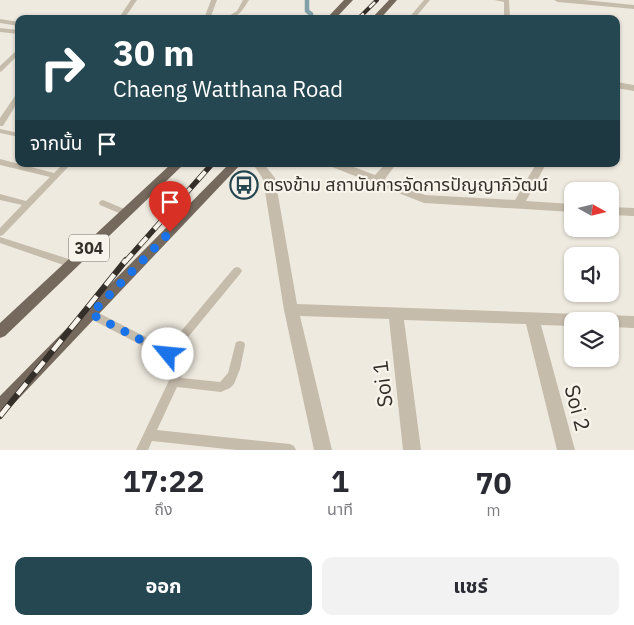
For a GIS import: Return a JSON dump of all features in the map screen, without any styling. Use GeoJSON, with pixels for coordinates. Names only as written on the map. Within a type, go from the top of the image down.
{"type":"FeatureCollection","features":[{"type":"Feature","properties":{"kind":"main road"},"geometry":{"type":"LineString","coordinates":[[334,15],[350,0]]}},
{"type":"Feature","properties":{"kind":"main road"},"geometry":{"type":"LineString","coordinates":[[378,15],[393,0]]}},
{"type":"Feature","properties":{"kind":"main road","name":"304"},"geometry":{"type":"LineString","coordinates":[[0,332],[175,167]]}},
{"type":"Feature","properties":{"kind":"main road","name":"304"},"geometry":{"type":"LineString","coordinates":[[0,407],[232,167]]}},
{"type":"Feature","properties":{"kind":"street"},"geometry":{"type":"LineString","coordinates":[[558,0],[634,7]]}},
{"type":"Feature","properties":{"kind":"street"},"geometry":{"type":"LineString","coordinates":[[620,86],[634,88]]}},
{"type":"Feature","properties":{"kind":"street"},"geometry":{"type":"LineString","coordinates":[[260,167],[269,178],[291,310],[323,450]]}},
{"type":"Feature","properties":{"kind":"street"},"geometry":{"type":"LineString","coordinates":[[344,167],[424,199],[564,208]]}},
{"type":"Feature","properties":{"kind":"street"},"geometry":{"type":"LineString","coordinates":[[378,180],[389,167]]}},
{"type":"Feature","properties":{"kind":"street"},"geometry":{"type":"LineString","coordinates":[[518,205],[539,167]]}},
{"type":"Feature","properties":{"kind":"street"},"geometry":{"type":"LineString","coordinates":[[619,211],[634,212]]}},
{"type":"Feature","properties":{"kind":"street"},"geometry":{"type":"LineString","coordinates":[[291,310],[564,320]]}},
{"type":"Feature","properties":{"kind":"street","name":"Soi 1"},"geometry":{"type":"LineString","coordinates":[[396,314],[412,450]]}},
{"type":"Feature","properties":{"kind":"street","name":"Soi 2"},"geometry":{"type":"LineString","coordinates":[[532,319],[566,450]]}},
{"type":"Feature","properties":{"kind":"street"},"geometry":{"type":"LineString","coordinates":[[619,321],[634,322]]}},
{"type":"Feature","properties":{"kind":"lane"},"geometry":{"type":"LineString","coordinates":[[124,15],[134,0]]}},
{"type":"Feature","properties":{"kind":"lane"},"geometry":{"type":"LineString","coordinates":[[208,15],[214,0]]}},
{"type":"Feature","properties":{"kind":"lane"},"geometry":{"type":"LineString","coordinates":[[240,15],[246,0]]}},
{"type":"Feature","properties":{"kind":"lane"},"geometry":{"type":"LineString","coordinates":[[414,15],[427,0]]}},
{"type":"Feature","properties":{"kind":"lane"},"geometry":{"type":"LineString","coordinates":[[497,0],[507,1],[507,15]]}},
{"type":"Feature","properties":{"kind":"lane"},"geometry":{"type":"LineString","coordinates":[[0,22],[15,24]]}},
{"type":"Feature","properties":{"kind":"lane"},"geometry":{"type":"LineString","coordinates":[[0,30],[15,32]]}},
{"type":"Feature","properties":{"kind":"lane"},"geometry":{"type":"LineString","coordinates":[[0,70],[15,54]]}},
{"type":"Feature","properties":{"kind":"lane"},"geometry":{"type":"LineString","coordinates":[[0,124],[15,107]]}},
{"type":"Feature","properties":{"kind":"lane"},"geometry":{"type":"LineString","coordinates":[[0,131],[15,134]]}},
{"type":"Feature","properties":{"kind":"lane"},"geometry":{"type":"LineString","coordinates":[[0,162],[15,166]]}},
{"type":"Feature","properties":{"kind":"lane"},"geometry":{"type":"LineString","coordinates":[[20,167],[56,176]]}},
{"type":"Feature","properties":{"kind":"lane"},"geometry":{"type":"LineString","coordinates":[[0,233],[65,167]]}},
{"type":"Feature","properties":{"kind":"lane"},"geometry":{"type":"LineString","coordinates":[[0,197],[28,204]]}},
{"type":"Feature","properties":{"kind":"lane"},"geometry":{"type":"LineString","coordinates":[[103,203],[126,213]]}},
{"type":"Feature","properties":{"kind":"lane"},"geometry":{"type":"LineString","coordinates":[[0,240],[72,264]]}},
{"type":"Feature","properties":{"kind":"lane"},"geometry":{"type":"LineString","coordinates":[[168,354],[238,271]]}},
{"type":"Feature","properties":{"kind":"lane"},"geometry":{"type":"LineString","coordinates":[[91,314],[168,354],[176,361],[178,372],[142,450]]}},
{"type":"Feature","properties":{"kind":"lane"},"geometry":{"type":"LineString","coordinates":[[174,382],[221,387],[228,385],[232,378],[240,345]]}},
{"type":"Feature","properties":{"kind":"lane"},"geometry":{"type":"LineString","coordinates":[[150,435],[290,450]]}},
{"type":"Feature","properties":{"kind":"waterway"},"geometry":{"type":"LineString","coordinates":[[307,0],[307,11],[311,14]]}},
{"type":"Feature","properties":{"kind":"railway"},"geometry":{"type":"LineString","coordinates":[[362,15],[377,0]]}},
{"type":"Feature","properties":{"kind":"railway"},"geometry":{"type":"LineString","coordinates":[[125,262],[209,167]]}},
{"type":"Feature","properties":{"kind":"railway"},"geometry":{"type":"LineString","coordinates":[[0,416],[126,260]]}},
{"type":"Feature","properties":{"kind":"place","name":"ตรงข้าม สถาบันการจัดการปัญญาภิวัฒน์"},"geometry":{"type":"Point","coordinates":[244,185]}},
{"type":"Feature","properties":{"kind":"route"},"geometry":{"type":"LineString","coordinates":[[168,354],[91,314],[170,232]]}}]}
